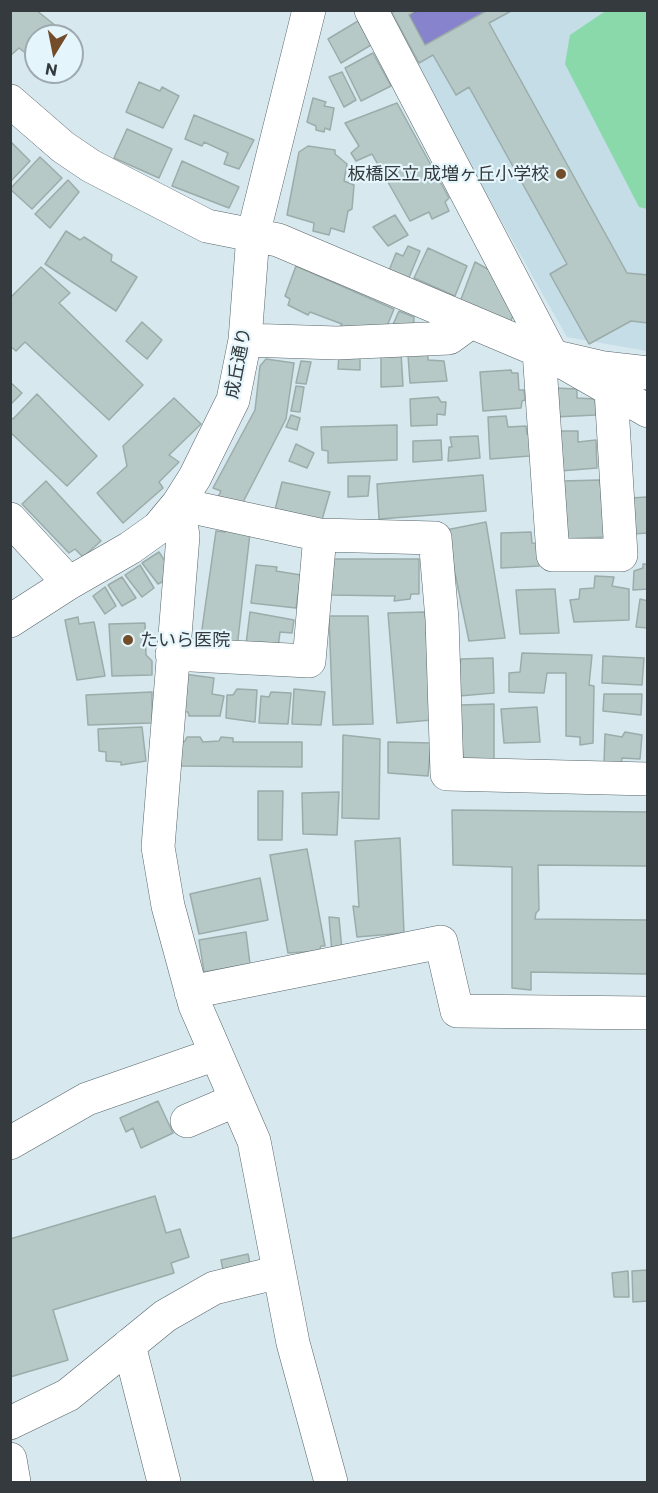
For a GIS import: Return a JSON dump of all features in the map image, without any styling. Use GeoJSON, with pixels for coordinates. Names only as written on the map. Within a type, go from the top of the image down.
{"type":"FeatureCollection","features":[{"type":"Feature","properties":{"kind":"street","name":"成丘通り"},"geometry":{"type":"LineString","coordinates":[[10,621],[69,583],[130,548],[158,528],[178,504],[233,400],[245,340],[253,235],[309,10]]}},
{"type":"Feature","properties":{"kind":"street"},"geometry":{"type":"LineString","coordinates":[[371,10],[546,354],[553,555],[621,555],[611,390]]}},
{"type":"Feature","properties":{"kind":"street"},"geometry":{"type":"LineString","coordinates":[[10,101],[63,147],[122,183],[207,226],[278,240],[546,354],[648,411]]}},
{"type":"Feature","properties":{"kind":"street"},"geometry":{"type":"LineString","coordinates":[[245,340],[337,343],[449,338],[471,322]]}},
{"type":"Feature","properties":{"kind":"street"},"geometry":{"type":"LineString","coordinates":[[546,354],[604,368],[648,373]]}},
{"type":"Feature","properties":{"kind":"street"},"geometry":{"type":"LineString","coordinates":[[331,1482],[293,1343],[254,1141],[190,992],[168,906],[158,847],[183,536],[178,504],[320,535],[435,538],[442,619],[447,774],[648,779]]}},
{"type":"Feature","properties":{"kind":"street"},"geometry":{"type":"LineString","coordinates":[[10,519],[69,583]]}},
{"type":"Feature","properties":{"kind":"street"},"geometry":{"type":"LineString","coordinates":[[172,654],[309,661],[320,535]]}},
{"type":"Feature","properties":{"kind":"street"},"geometry":{"type":"LineString","coordinates":[[190,992],[441,942],[457,1011],[648,1013]]}},
{"type":"Feature","properties":{"kind":"street"},"geometry":{"type":"LineString","coordinates":[[10,1143],[87,1100],[216,1054]]}},
{"type":"Feature","properties":{"kind":"street"},"geometry":{"type":"LineString","coordinates":[[187,1121],[236,1100]]}},
{"type":"Feature","properties":{"kind":"street"},"geometry":{"type":"LineString","coordinates":[[10,1423],[68,1395],[165,1316],[214,1288],[279,1272]]}},
{"type":"Feature","properties":{"kind":"street"},"geometry":{"type":"LineString","coordinates":[[129,1345],[164,1482]]}},
{"type":"Feature","properties":{"kind":"street"},"geometry":{"type":"LineString","coordinates":[[10,1459],[14,1482]]}},
{"type":"Feature","properties":{"kind":"shaded area","name":"板橋区立 成増ヶ丘小学校"},"geometry":{"type":"Polygon","coordinates":[[[383,11],[647,11],[647,351],[567,337],[383,11]]]}},
{"type":"Feature","properties":{"kind":"shaded area"},"geometry":{"type":"Polygon","coordinates":[[[417,11],[488,11],[425,45],[409,15],[417,11]]]}},
{"type":"Feature","properties":{"kind":"green space"},"geometry":{"type":"Polygon","coordinates":[[[607,10],[647,11],[647,209],[639,207],[565,64],[570,35],[607,10]]]}},
{"type":"Feature","properties":{"kind":"building"},"geometry":{"type":"Polygon","coordinates":[[[10,10],[36,10],[54,24],[24,24],[24,52],[19,48],[10,56],[10,10]]]}},
{"type":"Feature","properties":{"kind":"building"},"geometry":{"type":"Polygon","coordinates":[[[395,10],[417,10],[409,15],[425,45],[488,10],[513,10],[489,23],[627,273],[648,275],[648,323],[631,321],[589,344],[550,274],[567,264],[469,87],[456,95],[433,55],[419,63],[392,13],[395,10]]]}},
{"type":"Feature","properties":{"kind":"building"},"geometry":{"type":"Polygon","coordinates":[[[358,21],[371,45],[341,63],[328,39],[358,21]]]}},
{"type":"Feature","properties":{"kind":"building"},"geometry":{"type":"Polygon","coordinates":[[[373,53],[391,86],[361,101],[345,68],[373,53]]]}},
{"type":"Feature","properties":{"kind":"building"},"geometry":{"type":"Polygon","coordinates":[[[342,72],[356,100],[344,107],[329,77],[342,72]]]}},
{"type":"Feature","properties":{"kind":"building"},"geometry":{"type":"Polygon","coordinates":[[[139,82],[160,91],[162,87],[179,96],[163,128],[126,112],[139,82]]]}},
{"type":"Feature","properties":{"kind":"building"},"geometry":{"type":"Polygon","coordinates":[[[313,98],[326,102],[324,106],[334,108],[330,130],[325,128],[324,132],[316,130],[316,126],[307,122],[313,98]]]}},
{"type":"Feature","properties":{"kind":"building"},"geometry":{"type":"Polygon","coordinates":[[[397,103],[449,198],[445,202],[449,211],[432,219],[429,212],[410,221],[372,154],[356,161],[351,153],[359,146],[345,123],[397,103]]]}},
{"type":"Feature","properties":{"kind":"building"},"geometry":{"type":"Polygon","coordinates":[[[194,115],[254,140],[239,169],[224,164],[228,153],[204,142],[202,146],[185,139],[194,115]]]}},
{"type":"Feature","properties":{"kind":"building"},"geometry":{"type":"Polygon","coordinates":[[[127,129],[172,149],[159,178],[114,158],[127,129]]]}},
{"type":"Feature","properties":{"kind":"building"},"geometry":{"type":"Polygon","coordinates":[[[10,141],[30,161],[10,182],[10,141]]]}},
{"type":"Feature","properties":{"kind":"building"},"geometry":{"type":"Polygon","coordinates":[[[308,146],[335,150],[335,154],[347,164],[344,181],[354,185],[352,209],[348,211],[344,232],[331,228],[329,235],[313,231],[314,223],[287,215],[299,152],[308,146]]]}},
{"type":"Feature","properties":{"kind":"building"},"geometry":{"type":"Polygon","coordinates":[[[40,157],[62,178],[32,209],[10,189],[40,157]]]}},
{"type":"Feature","properties":{"kind":"building"},"geometry":{"type":"Polygon","coordinates":[[[182,161],[239,187],[229,208],[172,186],[182,161]]]}},
{"type":"Feature","properties":{"kind":"building"},"geometry":{"type":"Polygon","coordinates":[[[68,180],[79,192],[50,228],[35,214],[68,180]]]}},
{"type":"Feature","properties":{"kind":"building"},"geometry":{"type":"Polygon","coordinates":[[[395,215],[408,235],[388,246],[373,227],[395,215]]]}},
{"type":"Feature","properties":{"kind":"building"},"geometry":{"type":"Polygon","coordinates":[[[66,231],[80,240],[84,237],[112,255],[111,261],[137,277],[116,311],[45,264],[66,231]]]}},
{"type":"Feature","properties":{"kind":"building"},"geometry":{"type":"Polygon","coordinates":[[[408,246],[420,251],[408,280],[388,273],[396,253],[403,256],[408,246]]]}},
{"type":"Feature","properties":{"kind":"building"},"geometry":{"type":"Polygon","coordinates":[[[428,248],[467,266],[455,296],[414,278],[428,248]]]}},
{"type":"Feature","properties":{"kind":"building"},"geometry":{"type":"Polygon","coordinates":[[[475,262],[493,272],[516,308],[510,323],[460,302],[475,262]]]}},
{"type":"Feature","properties":{"kind":"building"},"geometry":{"type":"Polygon","coordinates":[[[296,266],[394,309],[383,336],[339,328],[342,324],[310,312],[308,315],[288,305],[290,299],[285,296],[296,266]]]}},
{"type":"Feature","properties":{"kind":"building"},"geometry":{"type":"Polygon","coordinates":[[[41,267],[70,293],[59,303],[143,385],[109,420],[25,342],[16,351],[10,346],[10,298],[41,267]]]}},
{"type":"Feature","properties":{"kind":"building"},"geometry":{"type":"Polygon","coordinates":[[[399,311],[414,317],[413,336],[387,338],[399,311]]]}},
{"type":"Feature","properties":{"kind":"building"},"geometry":{"type":"Polygon","coordinates":[[[142,322],[162,340],[147,359],[126,341],[142,322]]]}},
{"type":"Feature","properties":{"kind":"building"},"geometry":{"type":"Polygon","coordinates":[[[401,353],[403,386],[381,387],[381,354],[401,353]]]}},
{"type":"Feature","properties":{"kind":"building"},"geometry":{"type":"Polygon","coordinates":[[[360,354],[360,370],[338,369],[339,355],[360,354]]]}},
{"type":"Feature","properties":{"kind":"building"},"geometry":{"type":"Polygon","coordinates":[[[428,354],[428,360],[444,361],[447,381],[410,383],[408,355],[428,354]]]}},
{"type":"Feature","properties":{"kind":"building"},"geometry":{"type":"Polygon","coordinates":[[[266,359],[294,363],[286,419],[240,508],[218,497],[221,491],[213,488],[255,410],[260,366],[266,359]]]}},
{"type":"Feature","properties":{"kind":"building"},"geometry":{"type":"Polygon","coordinates":[[[301,361],[311,362],[306,384],[296,383],[301,361]]]}},
{"type":"Feature","properties":{"kind":"building"},"geometry":{"type":"Polygon","coordinates":[[[511,370],[512,373],[518,373],[519,390],[524,390],[525,400],[522,401],[521,408],[483,411],[480,372],[511,370]]]}},
{"type":"Feature","properties":{"kind":"building"},"geometry":{"type":"Polygon","coordinates":[[[10,382],[22,393],[10,405],[10,382]]]}},
{"type":"Feature","properties":{"kind":"building"},"geometry":{"type":"Polygon","coordinates":[[[296,386],[304,387],[300,412],[291,411],[296,386]]]}},
{"type":"Feature","properties":{"kind":"building"},"geometry":{"type":"Polygon","coordinates":[[[555,388],[577,389],[577,398],[595,399],[596,415],[555,417],[555,388]]]}},
{"type":"Feature","properties":{"kind":"building"},"geometry":{"type":"Polygon","coordinates":[[[37,394],[97,456],[67,486],[10,432],[10,417],[13,419],[37,394]]]}},
{"type":"Feature","properties":{"kind":"building"},"geometry":{"type":"Polygon","coordinates":[[[438,397],[441,402],[446,402],[445,415],[437,414],[437,425],[411,426],[410,399],[438,397]]]}},
{"type":"Feature","properties":{"kind":"building"},"geometry":{"type":"Polygon","coordinates":[[[174,398],[201,424],[169,455],[179,462],[159,482],[163,488],[123,523],[97,493],[127,466],[123,446],[174,398]]]}},
{"type":"Feature","properties":{"kind":"building"},"geometry":{"type":"Polygon","coordinates":[[[291,415],[300,418],[297,430],[286,427],[291,415]]]}},
{"type":"Feature","properties":{"kind":"building"},"geometry":{"type":"Polygon","coordinates":[[[506,416],[508,427],[526,426],[527,434],[531,434],[530,456],[490,459],[488,417],[506,416]]]}},
{"type":"Feature","properties":{"kind":"building"},"geometry":{"type":"Polygon","coordinates":[[[397,425],[397,460],[328,463],[328,451],[322,450],[321,427],[397,425]]]}},
{"type":"Feature","properties":{"kind":"building"},"geometry":{"type":"Polygon","coordinates":[[[557,431],[578,431],[578,442],[596,440],[597,468],[560,471],[557,431]]]}},
{"type":"Feature","properties":{"kind":"building"},"geometry":{"type":"Polygon","coordinates":[[[478,436],[480,458],[448,461],[449,447],[452,447],[450,437],[478,436]]]}},
{"type":"Feature","properties":{"kind":"building"},"geometry":{"type":"Polygon","coordinates":[[[441,440],[442,460],[413,462],[413,441],[441,440]]]}},
{"type":"Feature","properties":{"kind":"building"},"geometry":{"type":"Polygon","coordinates":[[[296,444],[314,453],[307,468],[289,461],[296,444]]]}},
{"type":"Feature","properties":{"kind":"building"},"geometry":{"type":"Polygon","coordinates":[[[483,475],[486,511],[379,519],[377,484],[483,475]]]}},
{"type":"Feature","properties":{"kind":"building"},"geometry":{"type":"Polygon","coordinates":[[[348,476],[370,476],[368,496],[348,497],[348,476]]]}},
{"type":"Feature","properties":{"kind":"building"},"geometry":{"type":"Polygon","coordinates":[[[600,480],[605,537],[564,539],[562,481],[600,480]]]}},
{"type":"Feature","properties":{"kind":"building"},"geometry":{"type":"Polygon","coordinates":[[[46,481],[101,541],[83,557],[75,549],[69,553],[22,504],[46,481]]]}},
{"type":"Feature","properties":{"kind":"building"},"geometry":{"type":"Polygon","coordinates":[[[282,482],[330,492],[321,523],[274,514],[282,482]]]}},
{"type":"Feature","properties":{"kind":"building"},"geometry":{"type":"Polygon","coordinates":[[[648,497],[648,533],[631,534],[630,498],[648,497]]]}},
{"type":"Feature","properties":{"kind":"building"},"geometry":{"type":"Polygon","coordinates":[[[486,522],[505,638],[469,641],[446,530],[486,522]]]}},
{"type":"Feature","properties":{"kind":"building"},"geometry":{"type":"Polygon","coordinates":[[[230,529],[250,533],[237,648],[200,643],[216,531],[225,532],[230,529]]]}},
{"type":"Feature","properties":{"kind":"building"},"geometry":{"type":"Polygon","coordinates":[[[531,532],[532,543],[540,544],[539,566],[501,568],[501,533],[531,532]]]}},
{"type":"Feature","properties":{"kind":"building"},"geometry":{"type":"Polygon","coordinates":[[[159,552],[168,566],[164,581],[158,584],[142,563],[159,552]]]}},
{"type":"Feature","properties":{"kind":"building"},"geometry":{"type":"Polygon","coordinates":[[[334,559],[419,559],[419,594],[411,594],[410,599],[394,601],[395,596],[330,595],[334,559]]]}},
{"type":"Feature","properties":{"kind":"building"},"geometry":{"type":"Polygon","coordinates":[[[643,564],[648,564],[648,589],[633,590],[634,571],[643,568],[643,564]]]}},
{"type":"Feature","properties":{"kind":"building"},"geometry":{"type":"Polygon","coordinates":[[[140,565],[154,588],[142,597],[125,575],[140,565]]]}},
{"type":"Feature","properties":{"kind":"building"},"geometry":{"type":"Polygon","coordinates":[[[256,565],[277,567],[276,571],[301,575],[296,608],[251,603],[256,565]]]}},
{"type":"Feature","properties":{"kind":"building"},"geometry":{"type":"Polygon","coordinates":[[[595,576],[614,577],[612,586],[629,589],[629,620],[574,622],[570,600],[579,599],[580,589],[594,588],[595,576]]]}},
{"type":"Feature","properties":{"kind":"building"},"geometry":{"type":"Polygon","coordinates":[[[122,577],[136,598],[122,606],[108,585],[122,577]]]}},
{"type":"Feature","properties":{"kind":"building"},"geometry":{"type":"Polygon","coordinates":[[[105,587],[116,606],[105,614],[93,596],[105,587]]]}},
{"type":"Feature","properties":{"kind":"building"},"geometry":{"type":"Polygon","coordinates":[[[555,589],[559,633],[520,634],[516,590],[555,589]]]}},
{"type":"Feature","properties":{"kind":"building"},"geometry":{"type":"Polygon","coordinates":[[[640,599],[648,601],[648,628],[636,627],[640,599]]]}},
{"type":"Feature","properties":{"kind":"building"},"geometry":{"type":"Polygon","coordinates":[[[250,612],[294,620],[292,633],[280,632],[278,648],[246,644],[250,612]]]}},
{"type":"Feature","properties":{"kind":"building"},"geometry":{"type":"Polygon","coordinates":[[[425,612],[432,720],[397,723],[388,613],[425,612]]]}},
{"type":"Feature","properties":{"kind":"building"},"geometry":{"type":"Polygon","coordinates":[[[329,616],[368,616],[373,724],[333,725],[329,616]]]}},
{"type":"Feature","properties":{"kind":"building"},"geometry":{"type":"Polygon","coordinates":[[[78,617],[79,624],[94,622],[105,676],[77,680],[65,620],[78,617]]]}},
{"type":"Feature","properties":{"kind":"building","name":"たいら医院"},"geometry":{"type":"Polygon","coordinates":[[[145,623],[146,655],[152,661],[152,675],[112,676],[109,624],[145,623]]]}},
{"type":"Feature","properties":{"kind":"building"},"geometry":{"type":"Polygon","coordinates":[[[522,653],[592,655],[589,685],[594,686],[593,743],[580,745],[580,737],[566,736],[566,673],[547,673],[544,693],[509,692],[509,673],[520,672],[522,653]]]}},
{"type":"Feature","properties":{"kind":"building"},"geometry":{"type":"Polygon","coordinates":[[[603,656],[644,658],[642,685],[602,683],[603,656]]]}},
{"type":"Feature","properties":{"kind":"building"},"geometry":{"type":"Polygon","coordinates":[[[493,658],[494,693],[459,696],[456,662],[460,663],[461,659],[493,658]]]}},
{"type":"Feature","properties":{"kind":"building"},"geometry":{"type":"Polygon","coordinates":[[[184,674],[214,678],[212,694],[224,696],[220,716],[189,716],[188,712],[179,711],[184,674]]]}},
{"type":"Feature","properties":{"kind":"building"},"geometry":{"type":"Polygon","coordinates":[[[237,689],[257,690],[255,722],[226,718],[227,695],[233,695],[237,689]]]}},
{"type":"Feature","properties":{"kind":"building"},"geometry":{"type":"Polygon","coordinates":[[[294,689],[325,692],[321,725],[292,724],[294,689]]]}},
{"type":"Feature","properties":{"kind":"building"},"geometry":{"type":"Polygon","coordinates":[[[152,692],[152,723],[88,725],[86,695],[152,692]]]}},
{"type":"Feature","properties":{"kind":"building"},"geometry":{"type":"Polygon","coordinates":[[[271,692],[291,693],[288,724],[259,723],[261,696],[269,697],[271,692]]]}},
{"type":"Feature","properties":{"kind":"building"},"geometry":{"type":"Polygon","coordinates":[[[604,694],[642,694],[641,715],[603,711],[604,694]]]}},
{"type":"Feature","properties":{"kind":"building"},"geometry":{"type":"Polygon","coordinates":[[[494,704],[494,761],[463,760],[460,705],[494,704]]]}},
{"type":"Feature","properties":{"kind":"building"},"geometry":{"type":"Polygon","coordinates":[[[537,707],[540,742],[504,743],[501,709],[537,707]]]}},
{"type":"Feature","properties":{"kind":"building"},"geometry":{"type":"Polygon","coordinates":[[[142,727],[146,761],[121,765],[121,762],[106,761],[106,752],[99,751],[98,729],[142,727]]]}},
{"type":"Feature","properties":{"kind":"building"},"geometry":{"type":"Polygon","coordinates":[[[625,732],[642,735],[640,759],[622,758],[621,765],[604,763],[605,734],[622,737],[625,732]]]}},
{"type":"Feature","properties":{"kind":"building"},"geometry":{"type":"Polygon","coordinates":[[[343,735],[380,739],[379,819],[342,818],[343,735]]]}},
{"type":"Feature","properties":{"kind":"building"},"geometry":{"type":"Polygon","coordinates":[[[187,737],[200,737],[203,742],[219,741],[221,737],[233,738],[233,742],[302,742],[302,767],[181,766],[181,743],[187,737]]]}},
{"type":"Feature","properties":{"kind":"building"},"geometry":{"type":"Polygon","coordinates":[[[388,742],[431,743],[428,776],[388,773],[388,742]]]}},
{"type":"Feature","properties":{"kind":"building"},"geometry":{"type":"Polygon","coordinates":[[[258,791],[283,791],[282,840],[258,840],[258,791]]]}},
{"type":"Feature","properties":{"kind":"building"},"geometry":{"type":"Polygon","coordinates":[[[339,792],[337,835],[303,834],[302,793],[339,792]]]}},
{"type":"Feature","properties":{"kind":"building"},"geometry":{"type":"Polygon","coordinates":[[[452,810],[648,812],[648,866],[538,865],[539,910],[535,919],[648,920],[648,974],[531,972],[531,990],[512,988],[512,867],[453,865],[452,810]]]}},
{"type":"Feature","properties":{"kind":"building"},"geometry":{"type":"Polygon","coordinates":[[[400,838],[404,933],[357,937],[353,906],[359,907],[355,841],[400,838]]]}},
{"type":"Feature","properties":{"kind":"building"},"geometry":{"type":"Polygon","coordinates":[[[307,849],[325,946],[321,946],[319,951],[288,953],[270,855],[307,849]]]}},
{"type":"Feature","properties":{"kind":"building"},"geometry":{"type":"Polygon","coordinates":[[[260,878],[268,920],[199,934],[190,894],[260,878]]]}},
{"type":"Feature","properties":{"kind":"building"},"geometry":{"type":"Polygon","coordinates":[[[329,917],[339,918],[342,950],[332,953],[329,917]]]}},
{"type":"Feature","properties":{"kind":"building"},"geometry":{"type":"Polygon","coordinates":[[[246,932],[250,964],[204,972],[199,940],[246,932]]]}},
{"type":"Feature","properties":{"kind":"building"},"geometry":{"type":"Polygon","coordinates":[[[158,1101],[173,1133],[141,1148],[133,1128],[126,1132],[120,1118],[158,1101]]]}},
{"type":"Feature","properties":{"kind":"building"},"geometry":{"type":"Polygon","coordinates":[[[155,1196],[166,1233],[180,1229],[189,1257],[171,1263],[174,1273],[53,1310],[68,1360],[10,1377],[10,1239],[155,1196]]]}},
{"type":"Feature","properties":{"kind":"building"},"geometry":{"type":"Polygon","coordinates":[[[248,1254],[252,1273],[225,1279],[221,1260],[248,1254]]]}},
{"type":"Feature","properties":{"kind":"building"},"geometry":{"type":"Polygon","coordinates":[[[648,1270],[648,1301],[633,1302],[632,1271],[648,1270]]]}},
{"type":"Feature","properties":{"kind":"building"},"geometry":{"type":"Polygon","coordinates":[[[628,1271],[629,1297],[614,1297],[612,1273],[628,1271]]]}},
{"type":"Feature","properties":{"kind":"place","name":"板橋区立 成増ヶ丘小学校"},"geometry":{"type":"Point","coordinates":[561,174]}},
{"type":"Feature","properties":{"kind":"place","name":"たいら医院"},"geometry":{"type":"Point","coordinates":[128,640]}}]}
